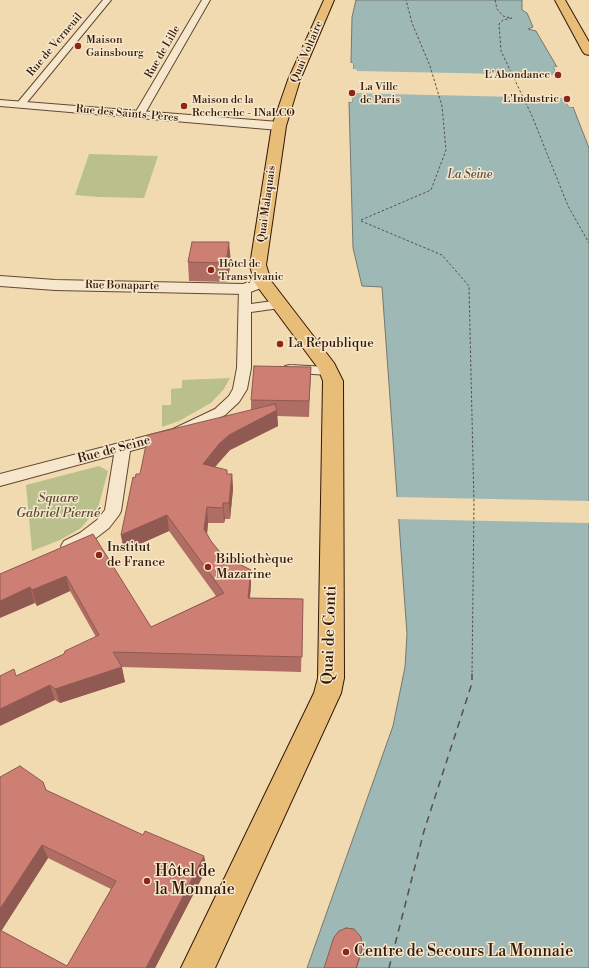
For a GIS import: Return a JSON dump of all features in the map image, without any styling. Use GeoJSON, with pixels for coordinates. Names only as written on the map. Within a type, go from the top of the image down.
{"type":"FeatureCollection","features":[{"type":"Feature","properties":{"kind":"main road","name":"Quai Voltaire"},"geometry":{"type":"LineString","coordinates":[[279,126],[294,80],[329,0]]}},
{"type":"Feature","properties":{"kind":"main road"},"geometry":{"type":"LineString","coordinates":[[560,0],[589,52]]}},
{"type":"Feature","properties":{"kind":"main road","name":"Quai Malaquais"},"geometry":{"type":"LineString","coordinates":[[279,126],[258,265],[263,282],[328,371]]}},
{"type":"Feature","properties":{"kind":"main road","name":"Quai de Conti"},"geometry":{"type":"LineString","coordinates":[[198,968],[327,694],[331,678],[333,381],[328,371]]}},
{"type":"Feature","properties":{"kind":"street","name":"Rue de Verneuil"},"geometry":{"type":"LineString","coordinates":[[21,104],[107,0]]}},
{"type":"Feature","properties":{"kind":"street","name":"Rue de Lille"},"geometry":{"type":"LineString","coordinates":[[139,115],[206,0]]}},
{"type":"Feature","properties":{"kind":"street","name":"Rue des Saints-Pères"},"geometry":{"type":"LineString","coordinates":[[0,103],[279,126]]}},
{"type":"Feature","properties":{"kind":"street","name":"Rue Bonaparte"},"geometry":{"type":"LineString","coordinates":[[0,281],[55,285],[245,289]]}},
{"type":"Feature","properties":{"kind":"street"},"geometry":{"type":"LineString","coordinates":[[260,369],[244,368],[245,289],[263,282]]}},
{"type":"Feature","properties":{"kind":"street"},"geometry":{"type":"LineString","coordinates":[[245,309],[280,304]]}},
{"type":"Feature","properties":{"kind":"street","name":"Rue de Seine"},"geometry":{"type":"LineString","coordinates":[[0,480],[178,433],[220,412],[234,399],[240,389],[244,368]]}},
{"type":"Feature","properties":{"kind":"street"},"geometry":{"type":"LineString","coordinates":[[275,369],[328,371]]}},
{"type":"Feature","properties":{"kind":"street"},"geometry":{"type":"LineString","coordinates":[[56,553],[86,538],[103,524],[113,511],[123,448]]}},
{"type":"Feature","properties":{"kind":"green space"},"geometry":{"type":"Polygon","coordinates":[[[89,154],[158,156],[144,198],[75,195],[89,154]]]}},
{"type":"Feature","properties":{"kind":"green space"},"geometry":{"type":"Polygon","coordinates":[[[230,378],[224,389],[211,403],[179,421],[162,427],[162,405],[171,405],[171,389],[182,388],[182,380],[230,378]]]}},
{"type":"Feature","properties":{"kind":"green space","name":"Square Gabriel Pierné"},"geometry":{"type":"Polygon","coordinates":[[[99,466],[108,471],[98,508],[81,528],[60,540],[32,551],[26,485],[99,466]]]}},
{"type":"Feature","properties":{"kind":"water","name":"La Seine"},"geometry":{"type":"Polygon","coordinates":[[[356,0],[522,0],[522,10],[527,13],[533,27],[528,29],[536,31],[557,67],[554,67],[556,73],[553,73],[562,98],[566,100],[569,107],[573,107],[589,148],[589,968],[307,968],[393,726],[405,667],[407,634],[382,287],[362,286],[353,248],[349,102],[352,102],[353,95],[356,95],[356,71],[353,69],[353,63],[351,63],[352,17],[356,0]]]}},
{"type":"Feature","properties":{"kind":"pier"},"geometry":{"type":"Polygon","coordinates":[[[349,63],[353,63],[353,69],[356,69],[357,71],[553,75],[553,73],[556,73],[554,67],[559,67],[557,69],[558,74],[555,75],[563,97],[575,107],[569,107],[566,100],[562,98],[356,93],[356,95],[353,95],[352,102],[347,102],[350,100],[351,94],[354,93],[354,71],[349,63]]]}},
{"type":"Feature","properties":{"kind":"pier"},"geometry":{"type":"Polygon","coordinates":[[[394,497],[589,501],[589,523],[396,519],[394,497]]]}},
{"type":"Feature","properties":{"kind":"building"},"geometry":{"type":"Polygon","coordinates":[[[192,242],[229,242],[226,263],[188,262],[192,242]]]}},
{"type":"Feature","properties":{"kind":"building"},"geometry":{"type":"Polygon","coordinates":[[[254,366],[311,367],[309,401],[251,400],[254,366]]]}},
{"type":"Feature","properties":{"kind":"building","name":"Institut de France"},"geometry":{"type":"Polygon","coordinates":[[[275,404],[277,410],[229,435],[219,444],[203,464],[227,470],[227,474],[232,474],[229,503],[223,503],[223,508],[207,507],[204,529],[219,551],[229,559],[251,570],[248,598],[303,599],[302,657],[113,652],[122,667],[55,689],[50,685],[0,709],[0,676],[14,669],[16,676],[64,654],[65,651],[99,635],[66,576],[32,590],[30,587],[0,601],[0,574],[93,534],[151,627],[224,593],[167,515],[121,535],[133,477],[135,478],[136,474],[140,474],[148,435],[275,404]]]}},
{"type":"Feature","properties":{"kind":"building","name":"Hôtel de la Monnaie"},"geometry":{"type":"Polygon","coordinates":[[[20,766],[43,782],[46,790],[143,835],[145,831],[204,856],[146,968],[0,968],[0,930],[67,966],[116,881],[42,845],[0,909],[0,777],[20,766]]]}},
{"type":"Feature","properties":{"kind":"building","name":"Centre de Secours La Monnaie"},"geometry":{"type":"Polygon","coordinates":[[[346,928],[354,929],[361,937],[362,949],[356,968],[324,968],[334,937],[339,931],[346,928]]]}},
{"type":"Feature","properties":{"kind":"ferry route"},"geometry":{"type":"LineString","coordinates":[[361,220],[431,190],[446,150],[442,106],[430,66],[412,23],[406,0]]}},
{"type":"Feature","properties":{"kind":"ferry route"},"geometry":{"type":"LineString","coordinates":[[495,0],[497,9],[503,16],[511,18]]}},
{"type":"Feature","properties":{"kind":"ferry route"},"geometry":{"type":"LineString","coordinates":[[512,18],[503,20],[499,24],[501,51],[532,116],[568,206],[589,243]]}},
{"type":"Feature","properties":{"kind":"ferry route"},"geometry":{"type":"LineString","coordinates":[[361,221],[442,255],[469,286],[474,504],[472,675]]}},
{"type":"Feature","properties":{"kind":"ferry route"},"geometry":{"type":"LineString","coordinates":[[389,968],[424,831],[472,683],[472,675]]}},
{"type":"Feature","properties":{"kind":"place","name":"Maison Gainsbourg"},"geometry":{"type":"Point","coordinates":[78,46]}},
{"type":"Feature","properties":{"kind":"place","name":"L'Abondance"},"geometry":{"type":"Point","coordinates":[558,75]}},
{"type":"Feature","properties":{"kind":"place","name":"La Ville de Paris"},"geometry":{"type":"Point","coordinates":[352,93]}},
{"type":"Feature","properties":{"kind":"place","name":"L'Industrie"},"geometry":{"type":"Point","coordinates":[567,99]}},
{"type":"Feature","properties":{"kind":"place","name":"Maison de la Recherche - INaLCO"},"geometry":{"type":"Point","coordinates":[184,106]}},
{"type":"Feature","properties":{"kind":"place","name":"Hôtel de Transylvanie"},"geometry":{"type":"Point","coordinates":[211,270]}},
{"type":"Feature","properties":{"kind":"place","name":"La République"},"geometry":{"type":"Point","coordinates":[280,344]}},
{"type":"Feature","properties":{"kind":"place","name":"Institut de France"},"geometry":{"type":"Point","coordinates":[99,555]}},
{"type":"Feature","properties":{"kind":"place","name":"Bibliothèque Mazarine"},"geometry":{"type":"Point","coordinates":[208,567]}},
{"type":"Feature","properties":{"kind":"place","name":"Hôtel de la Monnaie"},"geometry":{"type":"Point","coordinates":[147,881]}},
{"type":"Feature","properties":{"kind":"place","name":"Centre de Secours La Monnaie"},"geometry":{"type":"Point","coordinates":[346,952]}}]}
